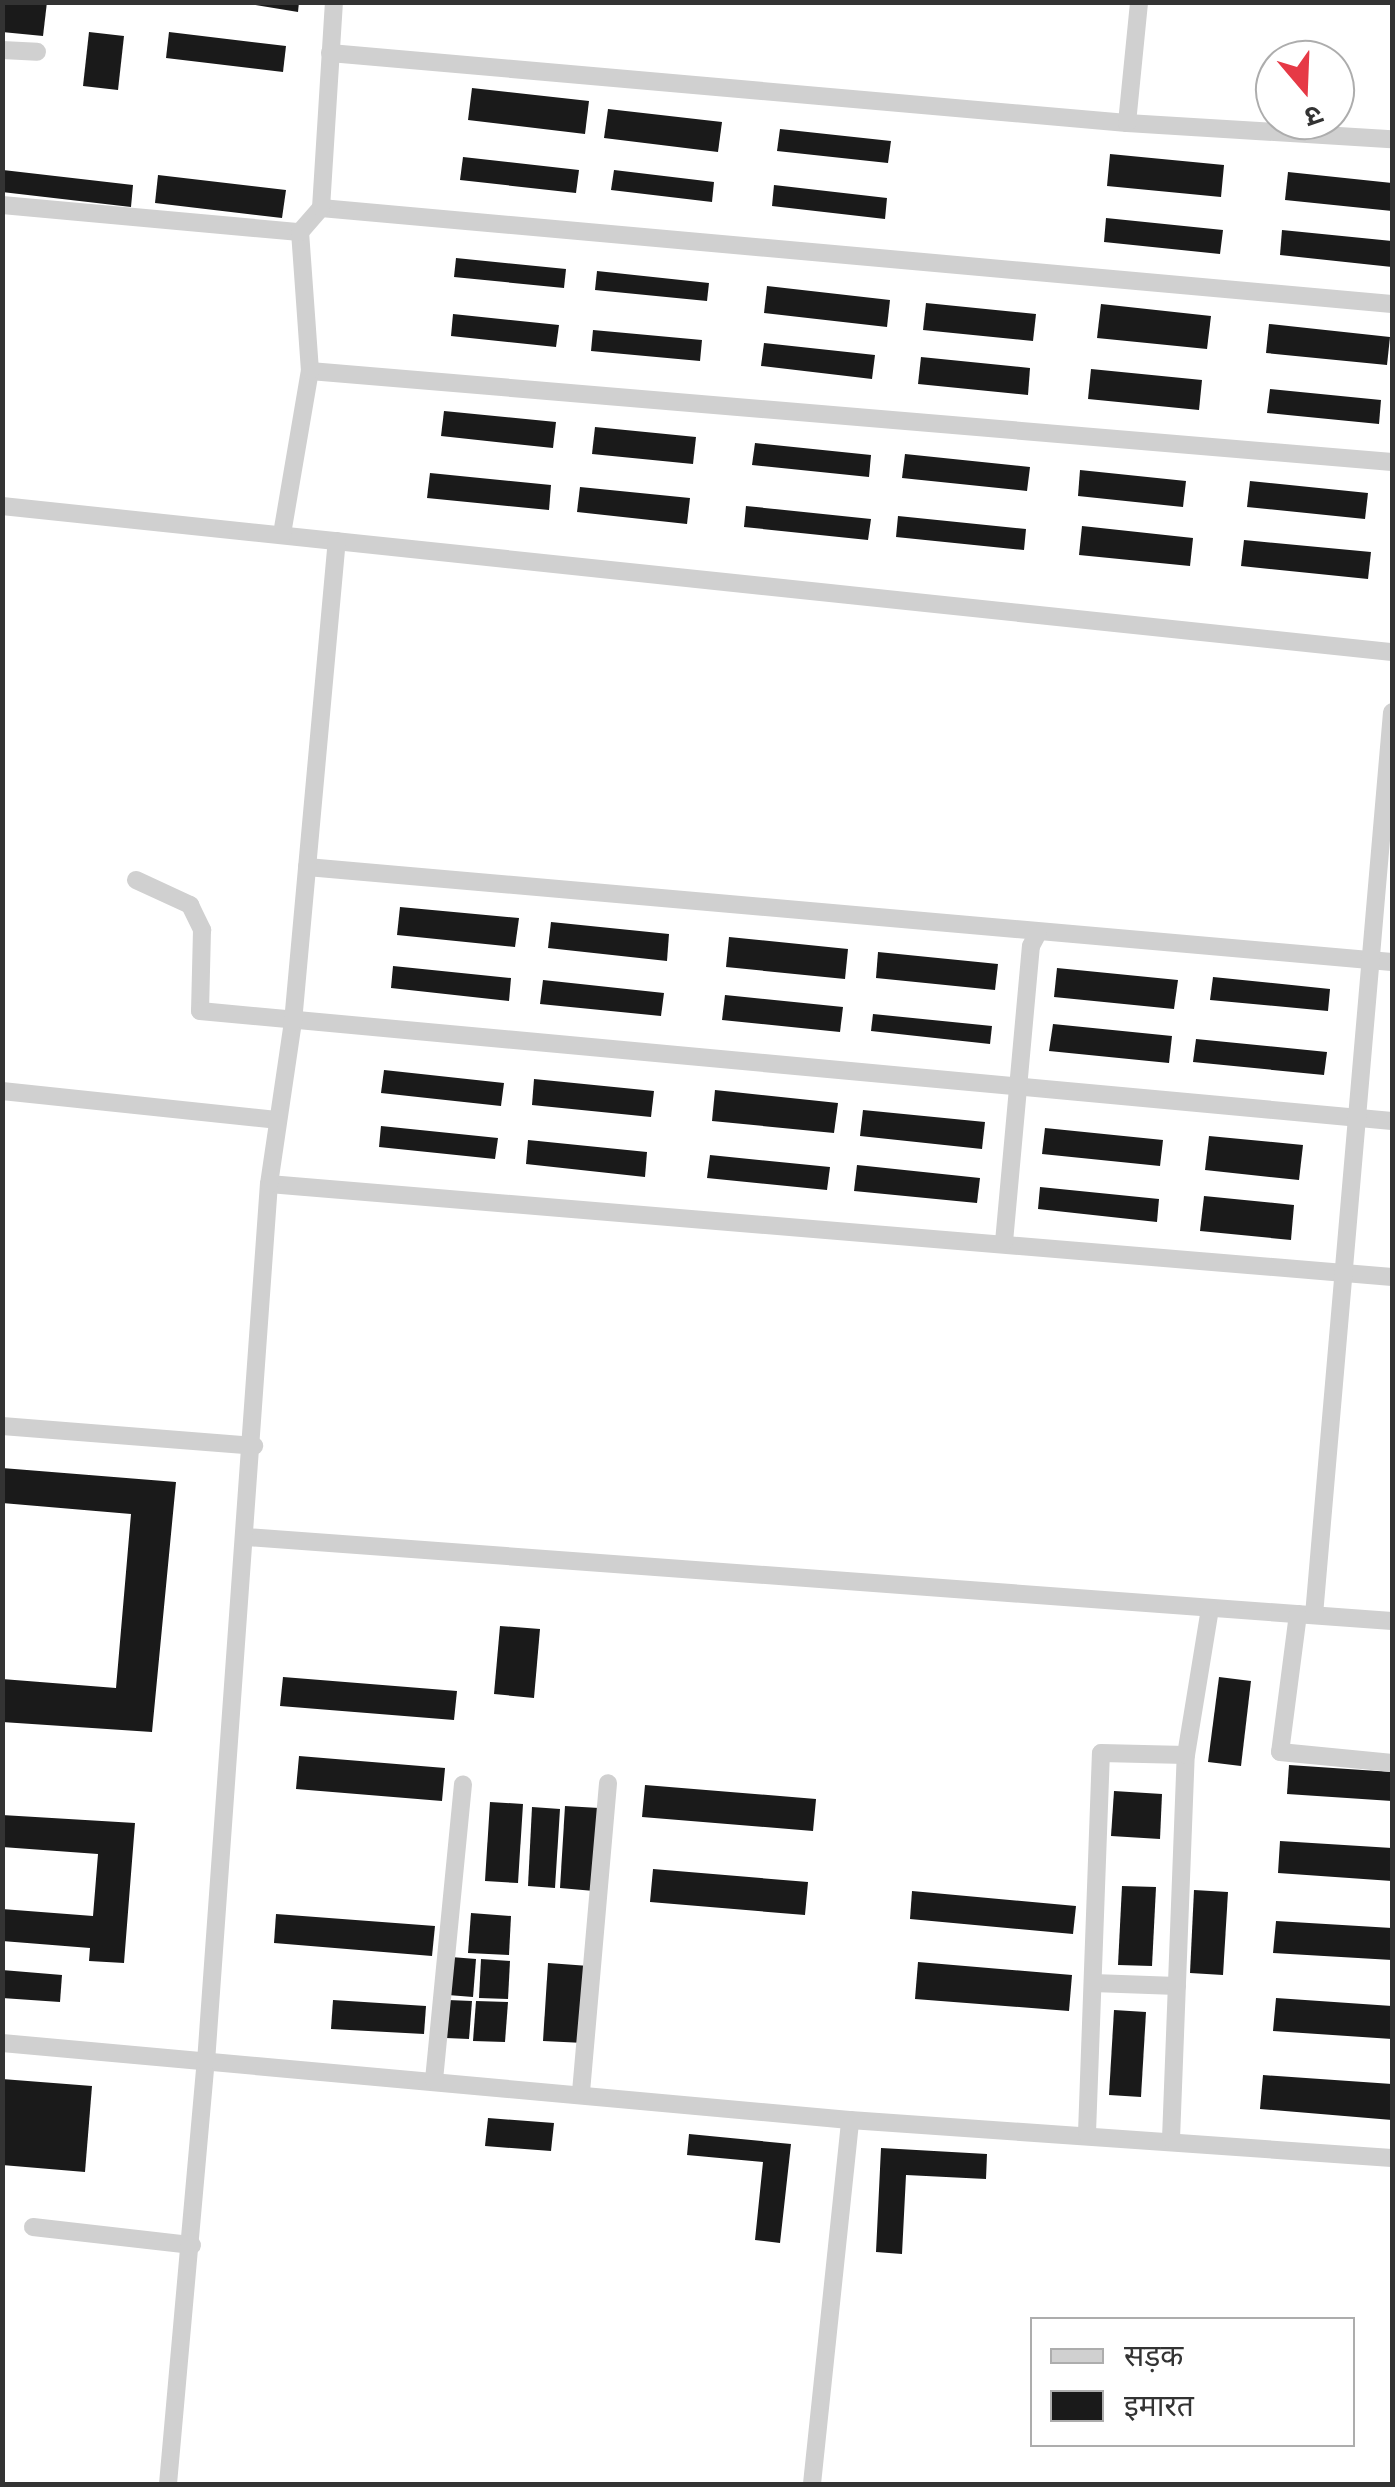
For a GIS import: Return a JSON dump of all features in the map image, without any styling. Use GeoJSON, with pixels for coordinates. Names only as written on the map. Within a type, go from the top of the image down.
{"type":"FeatureCollection","features":[{"type":"Feature","properties":{"kind":"street"},"geometry":{"type":"LineString","coordinates":[[282,534],[310,371],[300,232],[321,208],[334,2]]}},
{"type":"Feature","properties":{"kind":"street"},"geometry":{"type":"LineString","coordinates":[[1127,123],[1139,2]]}},
{"type":"Feature","properties":{"kind":"street"},"geometry":{"type":"LineString","coordinates":[[2,50],[37,52]]}},
{"type":"Feature","properties":{"kind":"street"},"geometry":{"type":"LineString","coordinates":[[330,53],[1127,123],[1392,139]]}},
{"type":"Feature","properties":{"kind":"street"},"geometry":{"type":"LineString","coordinates":[[2,205],[300,232]]}},
{"type":"Feature","properties":{"kind":"street"},"geometry":{"type":"LineString","coordinates":[[321,208],[1392,304]]}},
{"type":"Feature","properties":{"kind":"street"},"geometry":{"type":"LineString","coordinates":[[310,371],[1392,462]]}},
{"type":"Feature","properties":{"kind":"street"},"geometry":{"type":"LineString","coordinates":[[2,506],[1392,652]]}},
{"type":"Feature","properties":{"kind":"street"},"geometry":{"type":"LineString","coordinates":[[168,2484],[192,2245],[254,1446],[269,1184],[293,1022],[337,541]]}},
{"type":"Feature","properties":{"kind":"street"},"geometry":{"type":"LineString","coordinates":[[1392,712],[1388,805],[1344,1273],[1306,1615],[1280,1752],[1392,1763]]}},
{"type":"Feature","properties":{"kind":"street"},"geometry":{"type":"LineString","coordinates":[[307,868],[1392,962]]}},
{"type":"Feature","properties":{"kind":"street"},"geometry":{"type":"LineString","coordinates":[[136,880],[190,905],[202,930],[200,1011],[1392,1121]]}},
{"type":"Feature","properties":{"kind":"street"},"geometry":{"type":"LineString","coordinates":[[1004,1242],[1022,1087],[1031,946],[1038,932]]}},
{"type":"Feature","properties":{"kind":"street"},"geometry":{"type":"LineString","coordinates":[[2,1091],[276,1120]]}},
{"type":"Feature","properties":{"kind":"street"},"geometry":{"type":"LineString","coordinates":[[269,1184],[1392,1276]]}},
{"type":"Feature","properties":{"kind":"street"},"geometry":{"type":"LineString","coordinates":[[2,1426],[254,1446]]}},
{"type":"Feature","properties":{"kind":"street"},"geometry":{"type":"LineString","coordinates":[[246,1537],[1392,1621]]}},
{"type":"Feature","properties":{"kind":"street"},"geometry":{"type":"LineString","coordinates":[[1170,2139],[1186,1755],[1210,1608]]}},
{"type":"Feature","properties":{"kind":"street"},"geometry":{"type":"LineString","coordinates":[[1087,2133],[1101,1753],[1186,1755]]}},
{"type":"Feature","properties":{"kind":"street"},"geometry":{"type":"LineString","coordinates":[[581,2092],[608,1782]]}},
{"type":"Feature","properties":{"kind":"street"},"geometry":{"type":"LineString","coordinates":[[434,2080],[462,1784]]}},
{"type":"Feature","properties":{"kind":"street"},"geometry":{"type":"LineString","coordinates":[[1093,1983],[1177,1986]]}},
{"type":"Feature","properties":{"kind":"street"},"geometry":{"type":"LineString","coordinates":[[2,2042],[581,2092],[850,2120],[1087,2133],[1392,2158]]}},
{"type":"Feature","properties":{"kind":"street"},"geometry":{"type":"LineString","coordinates":[[812,2484],[850,2120]]}},
{"type":"Feature","properties":{"kind":"street"},"geometry":{"type":"LineString","coordinates":[[33,2227],[192,2245]]}},
{"type":"Feature","properties":{"kind":"building"},"geometry":{"type":"Polygon","coordinates":[[[2,2],[47,2],[43,36],[2,32],[2,2]]]}},
{"type":"Feature","properties":{"kind":"building"},"geometry":{"type":"Polygon","coordinates":[[[237,2],[299,2],[298,12],[237,2]]]}},
{"type":"Feature","properties":{"kind":"building"},"geometry":{"type":"Polygon","coordinates":[[[89,32],[124,36],[118,90],[83,86],[89,32]]]}},
{"type":"Feature","properties":{"kind":"building"},"geometry":{"type":"Polygon","coordinates":[[[169,32],[286,46],[283,72],[166,58],[169,32]]]}},
{"type":"Feature","properties":{"kind":"building"},"geometry":{"type":"Polygon","coordinates":[[[472,88],[589,101],[585,134],[468,120],[472,88]]]}},
{"type":"Feature","properties":{"kind":"building"},"geometry":{"type":"Polygon","coordinates":[[[608,109],[722,122],[718,152],[604,138],[608,109]]]}},
{"type":"Feature","properties":{"kind":"building"},"geometry":{"type":"Polygon","coordinates":[[[780,129],[891,141],[888,163],[777,151],[780,129]]]}},
{"type":"Feature","properties":{"kind":"building"},"geometry":{"type":"Polygon","coordinates":[[[1110,154],[1224,165],[1221,197],[1107,186],[1110,154]]]}},
{"type":"Feature","properties":{"kind":"building"},"geometry":{"type":"Polygon","coordinates":[[[463,157],[579,170],[576,193],[460,180],[463,157]]]}},
{"type":"Feature","properties":{"kind":"building"},"geometry":{"type":"Polygon","coordinates":[[[3,170],[133,185],[131,207],[2,192],[3,170]]]}},
{"type":"Feature","properties":{"kind":"building"},"geometry":{"type":"Polygon","coordinates":[[[614,170],[714,182],[712,202],[611,190],[614,170]]]}},
{"type":"Feature","properties":{"kind":"building"},"geometry":{"type":"Polygon","coordinates":[[[1288,172],[1392,183],[1392,211],[1285,200],[1288,172]]]}},
{"type":"Feature","properties":{"kind":"building"},"geometry":{"type":"Polygon","coordinates":[[[158,175],[286,190],[282,218],[155,203],[158,175]]]}},
{"type":"Feature","properties":{"kind":"building"},"geometry":{"type":"Polygon","coordinates":[[[774,185],[887,198],[885,219],[772,206],[774,185]]]}},
{"type":"Feature","properties":{"kind":"building"},"geometry":{"type":"Polygon","coordinates":[[[1106,218],[1223,230],[1220,254],[1104,242],[1106,218]]]}},
{"type":"Feature","properties":{"kind":"building"},"geometry":{"type":"Polygon","coordinates":[[[1282,230],[1392,241],[1392,267],[1280,255],[1282,230]]]}},
{"type":"Feature","properties":{"kind":"building"},"geometry":{"type":"Polygon","coordinates":[[[456,258],[566,269],[564,288],[454,277],[456,258]]]}},
{"type":"Feature","properties":{"kind":"building"},"geometry":{"type":"Polygon","coordinates":[[[597,271],[709,283],[707,301],[595,290],[597,271]]]}},
{"type":"Feature","properties":{"kind":"building"},"geometry":{"type":"Polygon","coordinates":[[[767,286],[890,300],[887,327],[764,313],[767,286]]]}},
{"type":"Feature","properties":{"kind":"building"},"geometry":{"type":"Polygon","coordinates":[[[926,303],[1036,314],[1033,341],[923,330],[926,303]]]}},
{"type":"Feature","properties":{"kind":"building"},"geometry":{"type":"Polygon","coordinates":[[[1101,304],[1211,316],[1207,349],[1097,338],[1101,304]]]}},
{"type":"Feature","properties":{"kind":"building"},"geometry":{"type":"Polygon","coordinates":[[[453,314],[559,325],[556,347],[451,336],[453,314]]]}},
{"type":"Feature","properties":{"kind":"building"},"geometry":{"type":"Polygon","coordinates":[[[1269,324],[1390,337],[1387,365],[1266,353],[1269,324]]]}},
{"type":"Feature","properties":{"kind":"building"},"geometry":{"type":"Polygon","coordinates":[[[593,330],[702,340],[700,361],[591,351],[593,330]]]}},
{"type":"Feature","properties":{"kind":"building"},"geometry":{"type":"Polygon","coordinates":[[[764,343],[875,355],[872,379],[761,366],[764,343]]]}},
{"type":"Feature","properties":{"kind":"building"},"geometry":{"type":"Polygon","coordinates":[[[921,357],[1030,368],[1028,395],[918,384],[921,357]]]}},
{"type":"Feature","properties":{"kind":"building"},"geometry":{"type":"Polygon","coordinates":[[[1091,369],[1202,380],[1199,410],[1088,399],[1091,369]]]}},
{"type":"Feature","properties":{"kind":"building"},"geometry":{"type":"Polygon","coordinates":[[[1270,389],[1381,400],[1379,424],[1267,413],[1270,389]]]}},
{"type":"Feature","properties":{"kind":"building"},"geometry":{"type":"Polygon","coordinates":[[[444,411],[556,422],[553,448],[441,436],[444,411]]]}},
{"type":"Feature","properties":{"kind":"building"},"geometry":{"type":"Polygon","coordinates":[[[595,427],[696,437],[693,464],[592,454],[595,427]]]}},
{"type":"Feature","properties":{"kind":"building"},"geometry":{"type":"Polygon","coordinates":[[[755,443],[871,455],[869,477],[752,465],[755,443]]]}},
{"type":"Feature","properties":{"kind":"building"},"geometry":{"type":"Polygon","coordinates":[[[905,454],[1030,467],[1027,491],[902,478],[905,454]]]}},
{"type":"Feature","properties":{"kind":"building"},"geometry":{"type":"Polygon","coordinates":[[[1080,470],[1186,481],[1183,507],[1078,496],[1080,470]]]}},
{"type":"Feature","properties":{"kind":"building"},"geometry":{"type":"Polygon","coordinates":[[[430,473],[551,485],[549,510],[427,498],[430,473]]]}},
{"type":"Feature","properties":{"kind":"building"},"geometry":{"type":"Polygon","coordinates":[[[1250,481],[1368,493],[1365,519],[1247,507],[1250,481]]]}},
{"type":"Feature","properties":{"kind":"building"},"geometry":{"type":"Polygon","coordinates":[[[580,487],[690,498],[687,524],[577,512],[580,487]]]}},
{"type":"Feature","properties":{"kind":"building"},"geometry":{"type":"Polygon","coordinates":[[[746,506],[871,519],[868,540],[744,527],[746,506]]]}},
{"type":"Feature","properties":{"kind":"building"},"geometry":{"type":"Polygon","coordinates":[[[898,516],[1026,529],[1024,550],[896,537],[898,516]]]}},
{"type":"Feature","properties":{"kind":"building"},"geometry":{"type":"Polygon","coordinates":[[[1082,526],[1193,538],[1190,566],[1079,555],[1082,526]]]}},
{"type":"Feature","properties":{"kind":"building"},"geometry":{"type":"Polygon","coordinates":[[[1244,540],[1371,552],[1368,579],[1241,566],[1244,540]]]}},
{"type":"Feature","properties":{"kind":"building"},"geometry":{"type":"Polygon","coordinates":[[[400,907],[519,918],[515,947],[397,935],[400,907]]]}},
{"type":"Feature","properties":{"kind":"building"},"geometry":{"type":"Polygon","coordinates":[[[551,922],[669,934],[667,961],[548,948],[551,922]]]}},
{"type":"Feature","properties":{"kind":"building"},"geometry":{"type":"Polygon","coordinates":[[[729,937],[848,949],[845,979],[726,967],[729,937]]]}},
{"type":"Feature","properties":{"kind":"building"},"geometry":{"type":"Polygon","coordinates":[[[878,952],[998,964],[995,990],[876,978],[878,952]]]}},
{"type":"Feature","properties":{"kind":"building"},"geometry":{"type":"Polygon","coordinates":[[[393,966],[511,978],[509,1001],[391,988],[393,966]]]}},
{"type":"Feature","properties":{"kind":"building"},"geometry":{"type":"Polygon","coordinates":[[[1057,968],[1178,980],[1174,1009],[1054,997],[1057,968]]]}},
{"type":"Feature","properties":{"kind":"building"},"geometry":{"type":"Polygon","coordinates":[[[1213,977],[1330,989],[1328,1011],[1210,1000],[1213,977]]]}},
{"type":"Feature","properties":{"kind":"building"},"geometry":{"type":"Polygon","coordinates":[[[543,980],[664,993],[661,1016],[540,1004],[543,980]]]}},
{"type":"Feature","properties":{"kind":"building"},"geometry":{"type":"Polygon","coordinates":[[[725,995],[843,1007],[840,1032],[722,1020],[725,995]]]}},
{"type":"Feature","properties":{"kind":"building"},"geometry":{"type":"Polygon","coordinates":[[[873,1014],[992,1026],[990,1044],[871,1031],[873,1014]]]}},
{"type":"Feature","properties":{"kind":"building"},"geometry":{"type":"Polygon","coordinates":[[[1053,1024],[1172,1036],[1169,1063],[1049,1051],[1053,1024]]]}},
{"type":"Feature","properties":{"kind":"building"},"geometry":{"type":"Polygon","coordinates":[[[1196,1039],[1327,1052],[1324,1075],[1193,1062],[1196,1039]]]}},
{"type":"Feature","properties":{"kind":"building"},"geometry":{"type":"Polygon","coordinates":[[[384,1070],[504,1083],[501,1106],[381,1093],[384,1070]]]}},
{"type":"Feature","properties":{"kind":"building"},"geometry":{"type":"Polygon","coordinates":[[[534,1079],[654,1091],[651,1117],[532,1105],[534,1079]]]}},
{"type":"Feature","properties":{"kind":"building"},"geometry":{"type":"Polygon","coordinates":[[[715,1090],[838,1103],[834,1133],[712,1121],[715,1090]]]}},
{"type":"Feature","properties":{"kind":"building"},"geometry":{"type":"Polygon","coordinates":[[[863,1110],[985,1122],[982,1149],[860,1136],[863,1110]]]}},
{"type":"Feature","properties":{"kind":"building"},"geometry":{"type":"Polygon","coordinates":[[[381,1126],[498,1138],[495,1159],[379,1147],[381,1126]]]}},
{"type":"Feature","properties":{"kind":"building"},"geometry":{"type":"Polygon","coordinates":[[[1045,1128],[1163,1140],[1160,1166],[1042,1154],[1045,1128]]]}},
{"type":"Feature","properties":{"kind":"building"},"geometry":{"type":"Polygon","coordinates":[[[1209,1136],[1303,1145],[1299,1180],[1205,1170],[1209,1136]]]}},
{"type":"Feature","properties":{"kind":"building"},"geometry":{"type":"Polygon","coordinates":[[[528,1140],[647,1152],[645,1177],[526,1164],[528,1140]]]}},
{"type":"Feature","properties":{"kind":"building"},"geometry":{"type":"Polygon","coordinates":[[[710,1155],[830,1167],[827,1190],[707,1178],[710,1155]]]}},
{"type":"Feature","properties":{"kind":"building"},"geometry":{"type":"Polygon","coordinates":[[[857,1165],[980,1178],[977,1203],[854,1191],[857,1165]]]}},
{"type":"Feature","properties":{"kind":"building"},"geometry":{"type":"Polygon","coordinates":[[[1040,1187],[1159,1199],[1157,1222],[1038,1209],[1040,1187]]]}},
{"type":"Feature","properties":{"kind":"building"},"geometry":{"type":"Polygon","coordinates":[[[1204,1196],[1294,1205],[1291,1240],[1200,1231],[1204,1196]]]}},
{"type":"Feature","properties":{"kind":"building"},"geometry":{"type":"Polygon","coordinates":[[[2,1468],[176,1482],[152,1732],[2,1722],[2,1679],[116,1688],[131,1514],[2,1503],[2,1468]]]}},
{"type":"Feature","properties":{"kind":"building"},"geometry":{"type":"Polygon","coordinates":[[[500,1626],[540,1629],[534,1698],[494,1694],[500,1626]]]}},
{"type":"Feature","properties":{"kind":"building"},"geometry":{"type":"Polygon","coordinates":[[[283,1677],[457,1691],[454,1720],[280,1706],[283,1677]]]}},
{"type":"Feature","properties":{"kind":"building"},"geometry":{"type":"Polygon","coordinates":[[[1219,1677],[1251,1681],[1241,1766],[1208,1762],[1219,1677]]]}},
{"type":"Feature","properties":{"kind":"building"},"geometry":{"type":"Polygon","coordinates":[[[299,1756],[445,1768],[442,1801],[296,1789],[299,1756]]]}},
{"type":"Feature","properties":{"kind":"building"},"geometry":{"type":"Polygon","coordinates":[[[1289,1765],[1392,1772],[1392,1801],[1287,1794],[1289,1765]]]}},
{"type":"Feature","properties":{"kind":"building"},"geometry":{"type":"Polygon","coordinates":[[[645,1785],[816,1799],[813,1831],[642,1817],[645,1785]]]}},
{"type":"Feature","properties":{"kind":"building"},"geometry":{"type":"Polygon","coordinates":[[[1114,1791],[1162,1794],[1160,1839],[1111,1836],[1114,1791]]]}},
{"type":"Feature","properties":{"kind":"building"},"geometry":{"type":"Polygon","coordinates":[[[490,1802],[523,1804],[518,1883],[485,1881],[490,1802]]]}},
{"type":"Feature","properties":{"kind":"building"},"geometry":{"type":"Polygon","coordinates":[[[565,1806],[599,1808],[594,1891],[560,1888],[565,1806]]]}},
{"type":"Feature","properties":{"kind":"building"},"geometry":{"type":"Polygon","coordinates":[[[532,1807],[560,1809],[555,1888],[528,1886],[532,1807]]]}},
{"type":"Feature","properties":{"kind":"building"},"geometry":{"type":"Polygon","coordinates":[[[2,1815],[135,1823],[124,1963],[89,1961],[90,1948],[2,1941],[2,1909],[93,1916],[98,1854],[2,1847],[2,1815]]]}},
{"type":"Feature","properties":{"kind":"building"},"geometry":{"type":"Polygon","coordinates":[[[1280,1841],[1392,1848],[1392,1881],[1278,1873],[1280,1841]]]}},
{"type":"Feature","properties":{"kind":"building"},"geometry":{"type":"Polygon","coordinates":[[[653,1869],[808,1882],[805,1915],[650,1902],[653,1869]]]}},
{"type":"Feature","properties":{"kind":"building"},"geometry":{"type":"Polygon","coordinates":[[[1122,1886],[1156,1887],[1152,1966],[1118,1965],[1122,1886]]]}},
{"type":"Feature","properties":{"kind":"building"},"geometry":{"type":"Polygon","coordinates":[[[1194,1890],[1228,1892],[1223,1975],[1190,1973],[1194,1890]]]}},
{"type":"Feature","properties":{"kind":"building"},"geometry":{"type":"Polygon","coordinates":[[[912,1891],[1076,1906],[1073,1934],[910,1919],[912,1891]]]}},
{"type":"Feature","properties":{"kind":"building"},"geometry":{"type":"Polygon","coordinates":[[[471,1913],[511,1916],[509,1955],[468,1953],[471,1913]]]}},
{"type":"Feature","properties":{"kind":"building"},"geometry":{"type":"Polygon","coordinates":[[[276,1914],[435,1926],[432,1956],[274,1943],[276,1914]]]}},
{"type":"Feature","properties":{"kind":"building"},"geometry":{"type":"Polygon","coordinates":[[[1276,1921],[1392,1928],[1392,1960],[1273,1953],[1276,1921]]]}},
{"type":"Feature","properties":{"kind":"building"},"geometry":{"type":"Polygon","coordinates":[[[451,1957],[476,1959],[473,1997],[448,1995],[451,1957]]]}},
{"type":"Feature","properties":{"kind":"building"},"geometry":{"type":"Polygon","coordinates":[[[481,1959],[510,1961],[508,1999],[479,1998],[481,1959]]]}},
{"type":"Feature","properties":{"kind":"building"},"geometry":{"type":"Polygon","coordinates":[[[918,1962],[1072,1975],[1069,2011],[915,1999],[918,1962]]]}},
{"type":"Feature","properties":{"kind":"building"},"geometry":{"type":"Polygon","coordinates":[[[548,1963],[589,1966],[584,2043],[543,2041],[548,1963]]]}},
{"type":"Feature","properties":{"kind":"building"},"geometry":{"type":"Polygon","coordinates":[[[2,1970],[62,1975],[60,2002],[2,1998],[2,1970]]]}},
{"type":"Feature","properties":{"kind":"building"},"geometry":{"type":"Polygon","coordinates":[[[1276,1998],[1392,2006],[1392,2039],[1273,2031],[1276,1998]]]}},
{"type":"Feature","properties":{"kind":"building"},"geometry":{"type":"Polygon","coordinates":[[[333,2000],[426,2006],[424,2034],[331,2029],[333,2000]]]}},
{"type":"Feature","properties":{"kind":"building"},"geometry":{"type":"Polygon","coordinates":[[[448,2000],[472,2001],[469,2039],[446,2038],[448,2000]]]}},
{"type":"Feature","properties":{"kind":"building"},"geometry":{"type":"Polygon","coordinates":[[[476,2001],[508,2002],[505,2042],[473,2041],[476,2001]]]}},
{"type":"Feature","properties":{"kind":"building"},"geometry":{"type":"Polygon","coordinates":[[[1114,2010],[1146,2012],[1141,2097],[1109,2095],[1114,2010]]]}},
{"type":"Feature","properties":{"kind":"building"},"geometry":{"type":"Polygon","coordinates":[[[1263,2075],[1392,2084],[1392,2120],[1260,2109],[1263,2075]]]}},
{"type":"Feature","properties":{"kind":"building"},"geometry":{"type":"Polygon","coordinates":[[[2,2079],[92,2086],[85,2172],[2,2165],[2,2079]]]}},
{"type":"Feature","properties":{"kind":"building"},"geometry":{"type":"Polygon","coordinates":[[[488,2118],[554,2123],[551,2151],[485,2146],[488,2118]]]}},
{"type":"Feature","properties":{"kind":"building"},"geometry":{"type":"Polygon","coordinates":[[[689,2134],[791,2144],[780,2243],[755,2240],[763,2162],[687,2155],[689,2134]]]}},
{"type":"Feature","properties":{"kind":"building"},"geometry":{"type":"Polygon","coordinates":[[[881,2148],[987,2154],[986,2179],[906,2175],[902,2254],[876,2252],[881,2148]]]}}]}
